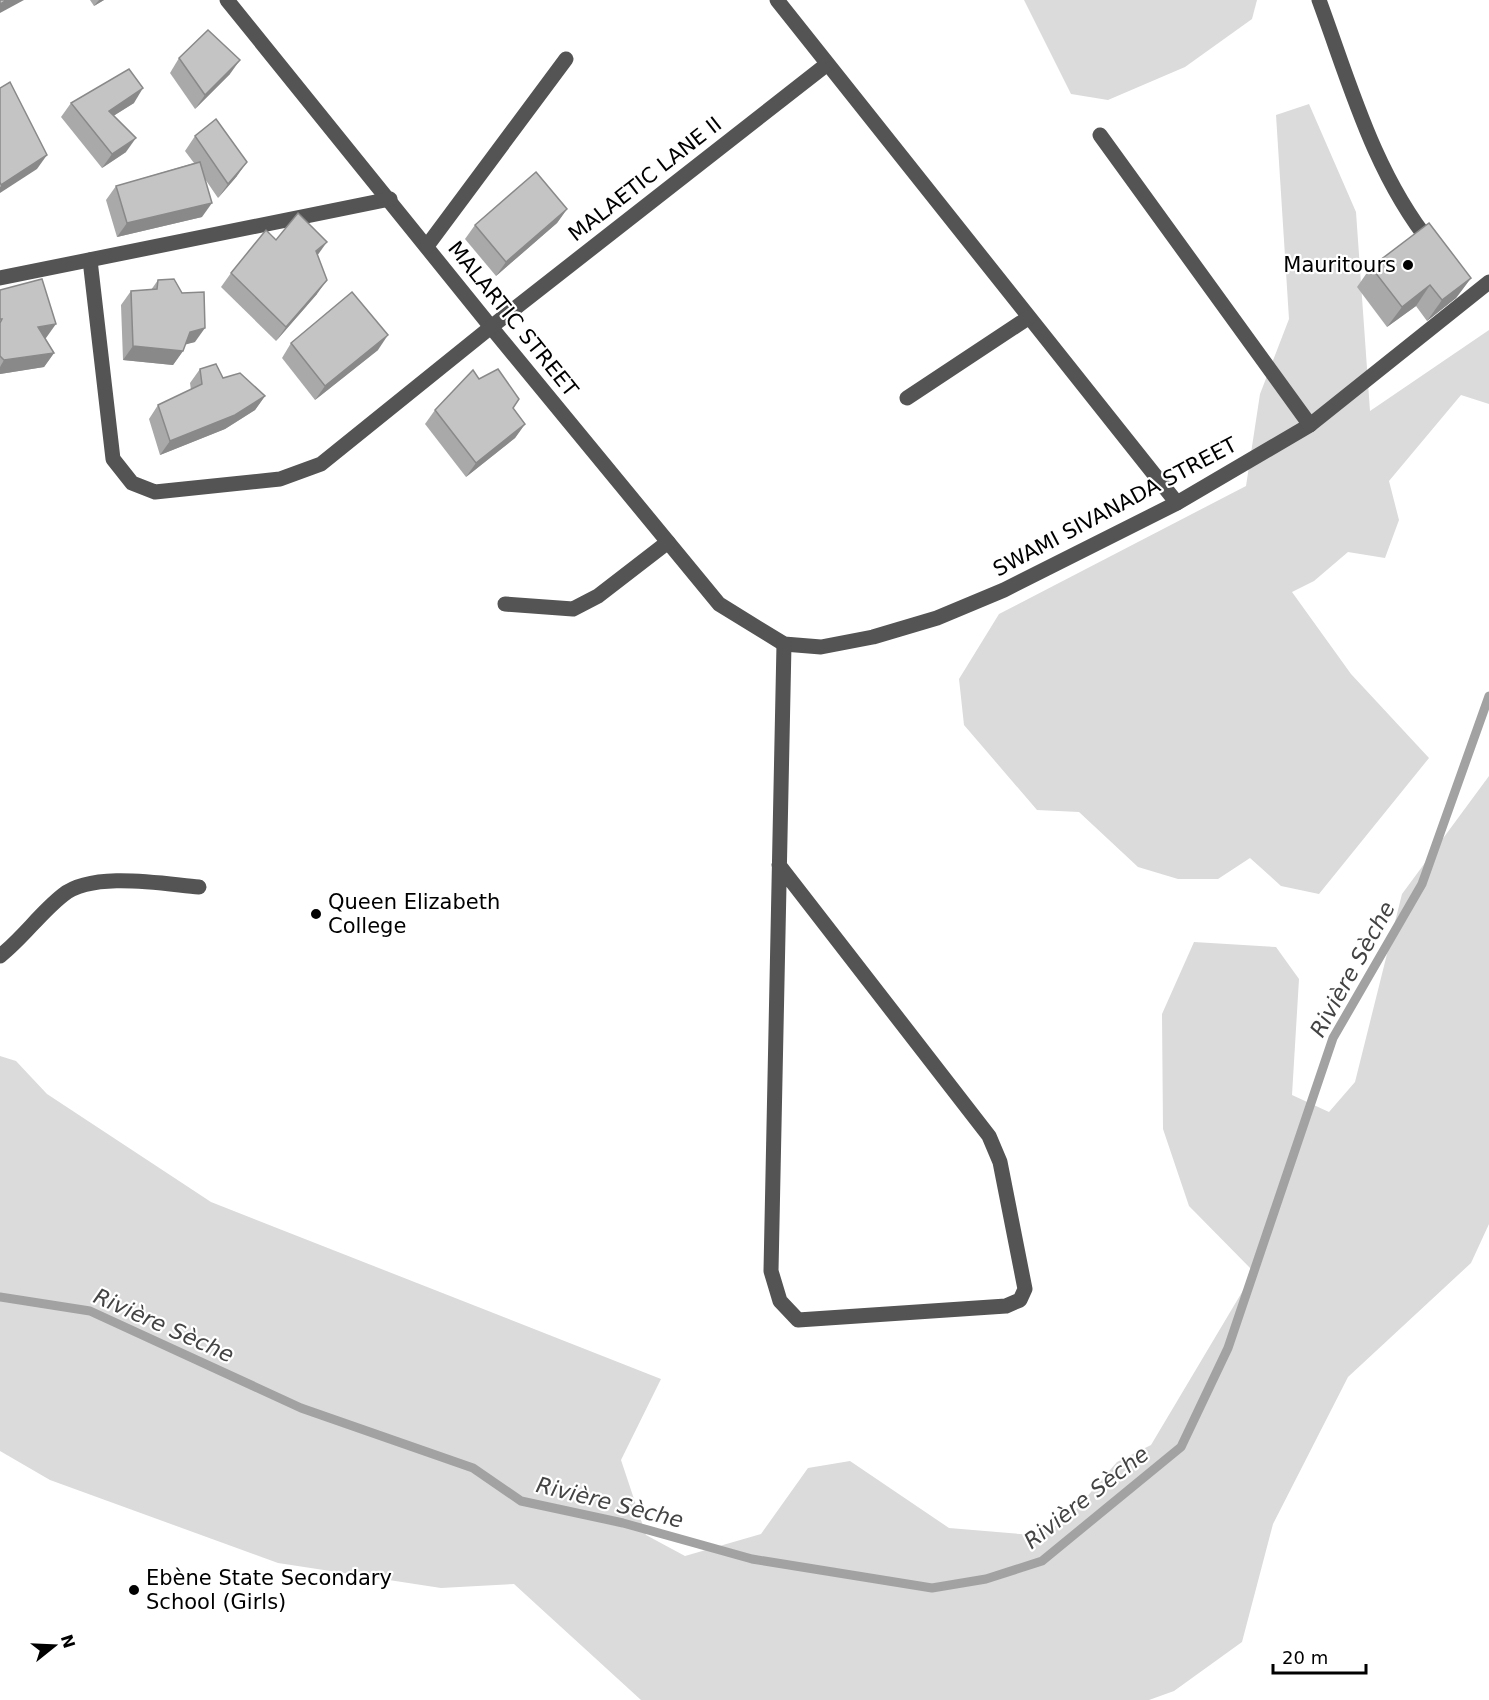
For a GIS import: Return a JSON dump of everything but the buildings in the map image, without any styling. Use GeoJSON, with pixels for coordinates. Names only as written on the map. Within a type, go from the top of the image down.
{"type":"FeatureCollection","features":[{"type":"Feature","properties":{"kind":"street","name":"MALARTIC STREET"},"geometry":{"type":"LineString","coordinates":[[227,0],[390,199],[490,327],[719,604],[784,644]]}},
{"type":"Feature","properties":{"kind":"street"},"geometry":{"type":"LineString","coordinates":[[777,0],[826,65],[1177,503]]}},
{"type":"Feature","properties":{"kind":"street"},"geometry":{"type":"LineString","coordinates":[[1319,0],[1380,165],[1409,216],[1444,260]]}},
{"type":"Feature","properties":{"kind":"street"},"geometry":{"type":"LineString","coordinates":[[426,246],[566,59]]}},
{"type":"Feature","properties":{"kind":"street","name":"MALAETIC LANE II"},"geometry":{"type":"LineString","coordinates":[[90,260],[113,459],[132,483],[155,492],[280,479],[321,464],[490,327],[826,65]]}},
{"type":"Feature","properties":{"kind":"street"},"geometry":{"type":"LineString","coordinates":[[1100,135],[1310,425]]}},
{"type":"Feature","properties":{"kind":"street"},"geometry":{"type":"LineString","coordinates":[[0,278],[390,199]]}},
{"type":"Feature","properties":{"kind":"street","name":"SWAMI SIVANADA STREET"},"geometry":{"type":"LineString","coordinates":[[784,644],[821,646],[873,637],[938,618],[1004,590],[1177,503],[1310,425],[1468,291],[1489,282]]}},
{"type":"Feature","properties":{"kind":"street"},"geometry":{"type":"LineString","coordinates":[[907,398],[1028,318]]}},
{"type":"Feature","properties":{"kind":"street"},"geometry":{"type":"LineString","coordinates":[[505,604],[573,609],[598,596],[668,542]]}},
{"type":"Feature","properties":{"kind":"street"},"geometry":{"type":"LineString","coordinates":[[779,865],[989,1136],[1000,1162],[1025,1289],[1020,1300],[1006,1306],[798,1320],[780,1301],[771,1271],[779,865],[784,644]]}},
{"type":"Feature","properties":{"kind":"street"},"geometry":{"type":"LineString","coordinates":[[0,956],[64,894],[84,885],[120,881],[199,887]]}},
{"type":"Feature","properties":{"kind":"shaded area"},"geometry":{"type":"Polygon","coordinates":[[[1024,0],[1257,0],[1252,19],[1185,67],[1108,100],[1071,94],[1024,0]]]}},
{"type":"Feature","properties":{"kind":"shaded area"},"geometry":{"type":"Polygon","coordinates":[[[1309,104],[1356,212],[1370,411],[1489,330],[1489,404],[1461,395],[1389,481],[1399,520],[1385,558],[1348,552],[1314,581],[1292,592],[1351,674],[1429,758],[1319,894],[1281,886],[1250,858],[1218,879],[1178,879],[1138,867],[1079,812],[1037,810],[964,725],[959,679],[999,614],[1246,486],[1260,394],[1289,319],[1276,115],[1309,104]]]}},
{"type":"Feature","properties":{"kind":"shaded area"},"geometry":{"type":"Polygon","coordinates":[[[1489,776],[1489,1224],[1471,1263],[1348,1377],[1273,1524],[1242,1642],[1174,1691],[1149,1700],[641,1700],[514,1584],[441,1588],[278,1563],[50,1480],[0,1451],[0,1056],[16,1061],[47,1094],[211,1202],[661,1379],[621,1460],[646,1535],[685,1556],[761,1534],[808,1468],[850,1461],[949,1528],[1032,1535],[1065,1522],[1117,1462],[1151,1445],[1254,1272],[1189,1206],[1163,1129],[1162,1014],[1194,942],[1276,947],[1299,979],[1292,1095],[1329,1112],[1355,1082],[1402,894],[1489,776]]]}},
{"type":"Feature","properties":{"kind":"waterway","name":"Rivière Sèche"},"geometry":{"type":"LineString","coordinates":[[0,1297],[90,1311],[301,1408],[473,1468],[521,1501],[623,1523],[752,1559],[932,1588],[986,1579],[1042,1561],[1181,1447],[1228,1348],[1333,1038],[1422,884],[1489,696]]}},
{"type":"Feature","properties":{"kind":"place","name":"Mauritours"},"geometry":{"type":"Point","coordinates":[1408,265]}},
{"type":"Feature","properties":{"kind":"place","name":"Queen Elizabeth College"},"geometry":{"type":"Point","coordinates":[316,914]}},
{"type":"Feature","properties":{"kind":"place","name":"Ebène State Secondary School (Girls)"},"geometry":{"type":"Point","coordinates":[134,1590]}}]}
